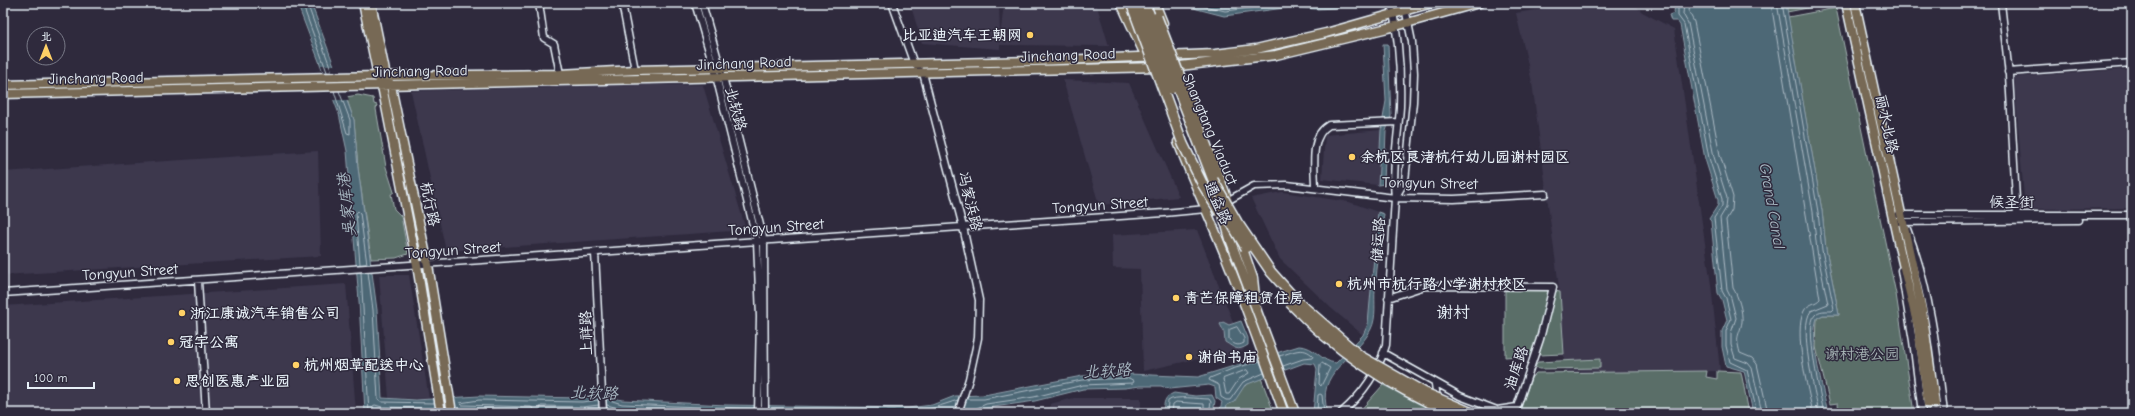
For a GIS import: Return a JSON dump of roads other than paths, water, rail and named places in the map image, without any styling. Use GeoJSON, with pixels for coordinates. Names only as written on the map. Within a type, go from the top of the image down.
{"type":"FeatureCollection","features":[{"type":"Feature","properties":{"kind":"highway"},"geometry":{"type":"LineString","coordinates":[[1132,3],[1183,144],[1212,202],[1233,228]]}},
{"type":"Feature","properties":{"kind":"highway","name":"Shangtang Viaduct"},"geometry":{"type":"LineString","coordinates":[[1137,3],[1206,178],[1233,228],[1266,277],[1292,305],[1325,336],[1354,360],[1392,384],[1452,413]]}},
{"type":"Feature","properties":{"kind":"highway","name":"Shangtang Viaduct"},"geometry":{"type":"LineString","coordinates":[[1145,3],[1213,180],[1259,256],[1296,301],[1360,356],[1425,394],[1472,413]]}},
{"type":"Feature","properties":{"kind":"highway"},"geometry":{"type":"LineString","coordinates":[[1150,3],[1211,159],[1259,256]]}},
{"type":"Feature","properties":{"kind":"main road","name":"杭行路"},"geometry":{"type":"LineString","coordinates":[[363,3],[378,76],[382,86],[417,265],[441,413]]}},
{"type":"Feature","properties":{"kind":"main road","name":"杭行路"},"geometry":{"type":"LineString","coordinates":[[371,3],[386,76],[391,86],[428,265],[452,412]]}},
{"type":"Feature","properties":{"kind":"main road"},"geometry":{"type":"LineString","coordinates":[[1121,3],[1146,57]]}},
{"type":"Feature","properties":{"kind":"main road","name":"通益路"},"geometry":{"type":"LineString","coordinates":[[1132,3],[1143,30],[1146,57],[1151,67],[1195,189],[1206,209],[1284,413]]}},
{"type":"Feature","properties":{"kind":"main road","name":"通益路"},"geometry":{"type":"LineString","coordinates":[[1150,3],[1175,66],[1204,152],[1230,239],[1295,413]]}},
{"type":"Feature","properties":{"kind":"main road"},"geometry":{"type":"LineString","coordinates":[[1155,3],[1171,55]]}},
{"type":"Feature","properties":{"kind":"main road","name":"Jinchang Road"},"geometry":{"type":"LineString","coordinates":[[3,85],[378,76],[560,74],[635,70],[914,64],[1215,54],[1256,49],[1326,33],[1394,14],[1405,7],[1432,3]]}},
{"type":"Feature","properties":{"kind":"main road","name":"Jinchang Road"},"geometry":{"type":"LineString","coordinates":[[3,94],[391,86],[1175,66],[1276,55],[1396,26],[1479,3]]}},
{"type":"Feature","properties":{"kind":"main road","name":"丽水北路"},"geometry":{"type":"LineString","coordinates":[[1846,3],[1918,327],[1932,404],[1922,310],[1903,217],[1855,3]]}},
{"type":"Feature","properties":{"kind":"main road"},"geometry":{"type":"LineString","coordinates":[[1175,66],[1228,200],[1253,278],[1256,308]]}},
{"type":"Feature","properties":{"kind":"street"},"geometry":{"type":"LineString","coordinates":[[539,3],[544,38],[554,44],[560,74]]}},
{"type":"Feature","properties":{"kind":"street"},"geometry":{"type":"LineString","coordinates":[[622,3],[635,70]]}},
{"type":"Feature","properties":{"kind":"street","name":"北软路"},"geometry":{"type":"LineString","coordinates":[[695,3],[717,68],[723,77],[764,241],[762,402],[758,413]]}},
{"type":"Feature","properties":{"kind":"street","name":"北软路"},"geometry":{"type":"LineString","coordinates":[[702,3],[717,68],[714,78],[757,241],[762,402]]}},
{"type":"Feature","properties":{"kind":"street"},"geometry":{"type":"LineString","coordinates":[[892,3],[914,64],[923,73]]}},
{"type":"Feature","properties":{"kind":"street","name":"储运路"},"geometry":{"type":"LineString","coordinates":[[1341,413],[1360,397],[1381,362],[1383,354],[1395,198],[1393,184],[1398,122],[1400,48],[1391,3]]}},
{"type":"Feature","properties":{"kind":"street"},"geometry":{"type":"LineString","coordinates":[[2001,3],[2008,72],[2017,217]]}},
{"type":"Feature","properties":{"kind":"street"},"geometry":{"type":"LineString","coordinates":[[1395,198],[1405,181],[1413,102],[1412,42],[1405,7]]}},
{"type":"Feature","properties":{"kind":"street"},"geometry":{"type":"LineString","coordinates":[[2008,72],[2132,63]]}},
{"type":"Feature","properties":{"kind":"street","name":"冯家浜路"},"geometry":{"type":"LineString","coordinates":[[923,73],[963,227],[979,300],[980,321],[977,345],[958,413]]}},
{"type":"Feature","properties":{"kind":"street"},"geometry":{"type":"LineString","coordinates":[[1315,188],[1316,138],[1322,129],[1329,124],[1398,122]]}},
{"type":"Feature","properties":{"kind":"street","name":"Tongyun Street"},"geometry":{"type":"LineString","coordinates":[[3,293],[198,281],[353,268],[428,265],[1206,209],[1220,205],[1254,186],[1287,184],[1395,198],[1454,199],[1545,194]]}},
{"type":"Feature","properties":{"kind":"street","name":"候圣街"},"geometry":{"type":"LineString","coordinates":[[1893,219],[1903,217],[2132,216]]}},
{"type":"Feature","properties":{"kind":"street","name":"丽水北路"},"geometry":{"type":"LineString","coordinates":[[1903,217],[1916,252],[1931,314],[1944,413]]}},
{"type":"Feature","properties":{"kind":"street","name":"候圣街"},"geometry":{"type":"LineString","coordinates":[[2017,217],[2132,220]]}},
{"type":"Feature","properties":{"kind":"street","name":"丽水北路"},"geometry":{"type":"LineString","coordinates":[[1900,251],[1900,267],[1913,341],[1922,413]]}},
{"type":"Feature","properties":{"kind":"street","name":"上祥路"},"geometry":{"type":"LineString","coordinates":[[595,253],[601,388],[604,413]]}},
{"type":"Feature","properties":{"kind":"street"},"geometry":{"type":"LineString","coordinates":[[198,281],[206,413]]}},
{"type":"Feature","properties":{"kind":"street","name":"油库路"},"geometry":{"type":"LineString","coordinates":[[1383,354],[1435,384],[1460,396],[1497,410],[1517,407],[1540,339],[1553,287],[1425,286],[1388,298]]}},
{"type":"Feature","properties":{"kind":"street"},"geometry":{"type":"LineString","coordinates":[[1435,384],[1439,413]]}},
{"type":"Feature","properties":{"kind":"street"},"geometry":{"type":"LineString","coordinates":[[762,402],[765,413]]}},
{"type":"Feature","properties":{"kind":"water"},"geometry":{"type":"Polygon","coordinates":[[[297,3],[311,3],[354,120],[358,168],[377,310],[382,398],[416,400],[479,396],[582,398],[601,395],[622,400],[726,405],[908,408],[932,405],[955,396],[984,395],[1082,376],[1129,374],[1198,377],[1299,346],[1314,351],[1326,360],[1336,363],[1363,335],[1368,324],[1378,212],[1384,214],[1376,280],[1375,315],[1373,324],[1364,340],[1331,376],[1325,399],[1328,413],[1313,413],[1317,369],[1315,364],[1304,363],[1245,385],[1234,402],[1227,405],[1225,413],[1219,413],[1222,402],[1216,398],[1215,387],[1209,385],[1169,389],[1161,386],[1140,386],[1125,388],[1083,389],[1035,401],[987,408],[975,413],[587,413],[461,409],[415,413],[365,413],[359,301],[347,151],[339,114],[297,3]]]}},
{"type":"Feature","properties":{"kind":"water"},"geometry":{"type":"Polygon","coordinates":[[[1181,3],[1356,3],[1335,8],[1316,9],[1292,7],[1224,16],[1181,3]]]}},
{"type":"Feature","properties":{"kind":"water","name":"Grand Canal"},"geometry":{"type":"Polygon","coordinates":[[[1675,3],[1786,3],[1822,211],[1826,249],[1839,315],[1823,315],[1817,318],[1815,328],[1816,352],[1828,413],[1753,413],[1744,371],[1726,366],[1722,347],[1722,331],[1727,320],[1722,300],[1718,293],[1711,221],[1709,219],[1718,205],[1718,200],[1705,159],[1680,25],[1677,21],[1671,21],[1669,15],[1674,13],[1675,3]]]}},
{"type":"Feature","properties":{"kind":"water"},"geometry":{"type":"Polygon","coordinates":[[[1383,44],[1388,44],[1391,116],[1386,131],[1384,184],[1378,185],[1381,130],[1386,101],[1383,44]]]}},
{"type":"Feature","properties":{"kind":"water"},"geometry":{"type":"Polygon","coordinates":[[[1241,321],[1248,338],[1248,345],[1239,349],[1225,342],[1224,332],[1220,324],[1223,322],[1229,325],[1241,321]]]}},
{"type":"Feature","properties":{"kind":"water"},"geometry":{"type":"Polygon","coordinates":[[[1174,393],[1195,396],[1212,395],[1215,401],[1213,413],[1163,413],[1166,398],[1174,393]]]}},
{"type":"Feature","properties":{"kind":"tunnel"},"geometry":{"type":"LineString","coordinates":[[1928,404],[1929,413]]}},
{"type":"Feature","properties":{"kind":"tunnel"},"geometry":{"type":"LineString","coordinates":[[1935,404],[1936,413]]}},
{"type":"Feature","properties":{"kind":"place","name":"比亚迪汽车王朝网"},"geometry":{"type":"Point","coordinates":[1030,35]}},
{"type":"Feature","properties":{"kind":"place","name":"余杭区良渚杭行幼儿园谢村园区"},"geometry":{"type":"Point","coordinates":[1352,157]}},
{"type":"Feature","properties":{"kind":"place","name":"杭州市杭行路小学谢村校区"},"geometry":{"type":"Point","coordinates":[1339,284]}},
{"type":"Feature","properties":{"kind":"place","name":"青芒保障租赁住房"},"geometry":{"type":"Point","coordinates":[1176,298]}},
{"type":"Feature","properties":{"kind":"place","name":"浙江康诚汽车销售公司"},"geometry":{"type":"Point","coordinates":[182,313]}},
{"type":"Feature","properties":{"kind":"place","name":"冠宇公寓"},"geometry":{"type":"Point","coordinates":[171,342]}},
{"type":"Feature","properties":{"kind":"place","name":"谢尚书庙"},"geometry":{"type":"Point","coordinates":[1189,357]}},
{"type":"Feature","properties":{"kind":"place","name":"杭州烟草配送中心"},"geometry":{"type":"Point","coordinates":[296,365]}},
{"type":"Feature","properties":{"kind":"place","name":"思创医惠产业园"},"geometry":{"type":"Point","coordinates":[177,381]}},
{"type":"Feature","properties":{"kind":"district","name":"谢村"},"geometry":{"type":"Point","coordinates":[1453,312]}},
{"type":"Feature","properties":{"kind":"water label","name":"吴家库港"},"geometry":{"type":"Point","coordinates":[346,205]}},
{"type":"Feature","properties":{"kind":"park label","name":"谢村港公园"},"geometry":{"type":"Point","coordinates":[1862,354]}}]}
